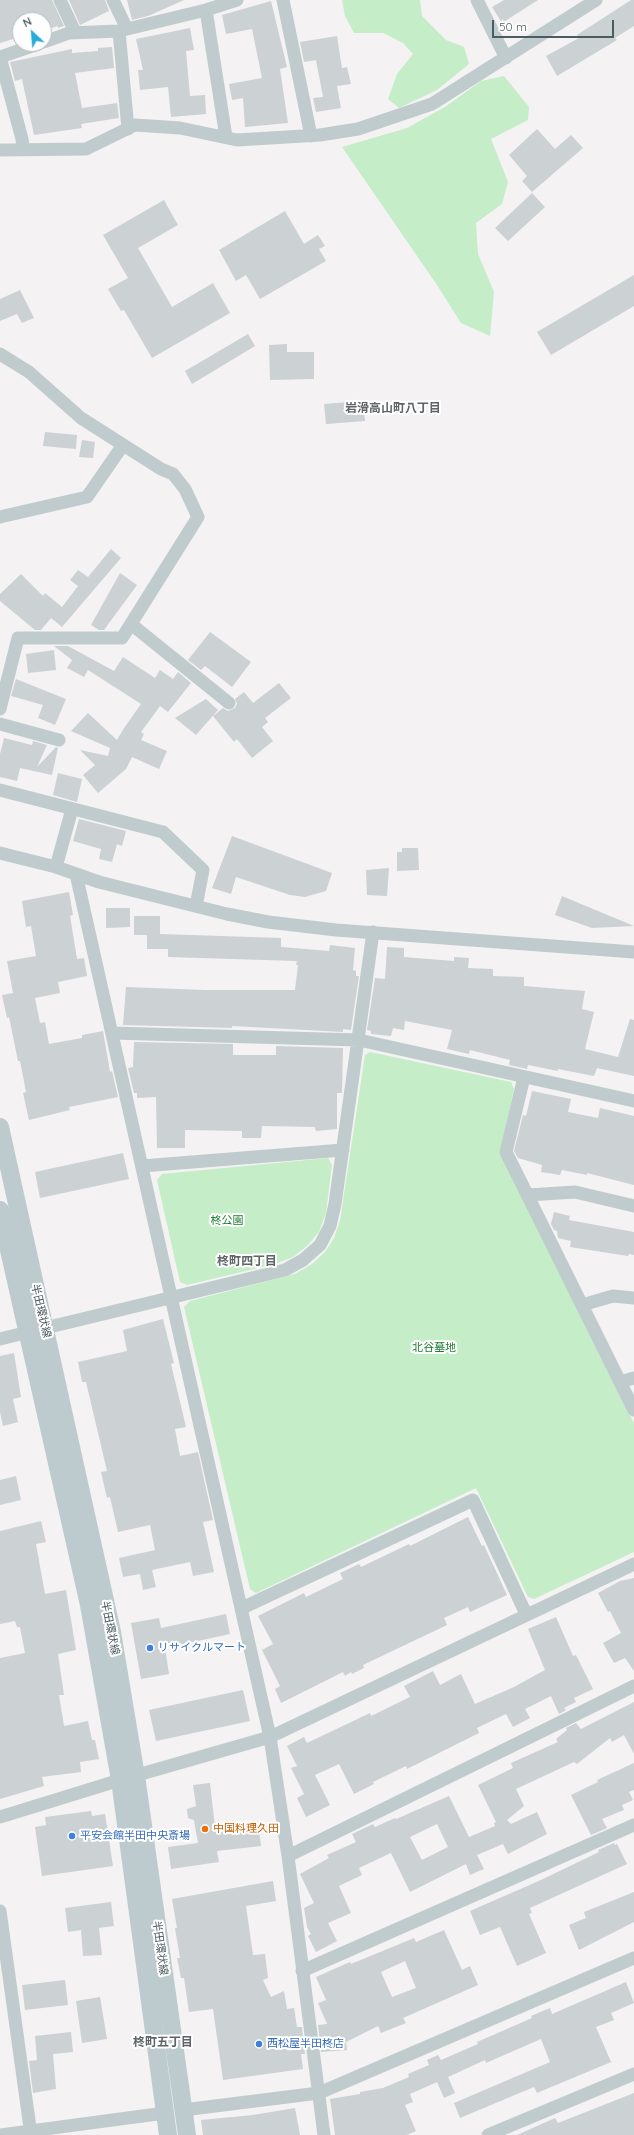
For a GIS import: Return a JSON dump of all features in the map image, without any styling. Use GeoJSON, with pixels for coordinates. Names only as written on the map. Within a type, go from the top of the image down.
{"type":"FeatureCollection","features":[{"type":"Feature","properties":{"kind":"main road","name":"半田環状線"},"geometry":{"type":"LineString","coordinates":[[0,1127],[112,1632],[168,2135]]}},
{"type":"Feature","properties":{"kind":"main road","name":"半田環状線"},"geometry":{"type":"LineString","coordinates":[[0,1210],[128,1778],[187,2135]]}},
{"type":"Feature","properties":{"kind":"street"},"geometry":{"type":"LineString","coordinates":[[60,0],[75,32]]}},
{"type":"Feature","properties":{"kind":"street"},"geometry":{"type":"LineString","coordinates":[[112,0],[123,30],[128,129]]}},
{"type":"Feature","properties":{"kind":"street"},"geometry":{"type":"LineString","coordinates":[[52,39],[75,32],[123,30],[206,10],[237,0]]}},
{"type":"Feature","properties":{"kind":"street"},"geometry":{"type":"LineString","coordinates":[[283,0],[311,136]]}},
{"type":"Feature","properties":{"kind":"street"},"geometry":{"type":"LineString","coordinates":[[477,0],[506,58]]}},
{"type":"Feature","properties":{"kind":"street"},"geometry":{"type":"LineString","coordinates":[[0,150],[86,149],[135,126],[180,128],[236,140],[311,136],[358,129],[432,104],[596,0]]}},
{"type":"Feature","properties":{"kind":"street"},"geometry":{"type":"LineString","coordinates":[[206,10],[226,137]]}},
{"type":"Feature","properties":{"kind":"street"},"geometry":{"type":"LineString","coordinates":[[16,52],[0,58],[22,139],[23,149]]}},
{"type":"Feature","properties":{"kind":"street"},"geometry":{"type":"LineString","coordinates":[[0,354],[29,372],[81,418],[161,469],[173,474],[185,489],[198,517],[122,638],[18,638],[0,709]]}},
{"type":"Feature","properties":{"kind":"street"},"geometry":{"type":"LineString","coordinates":[[0,517],[87,497],[123,445]]}},
{"type":"Feature","properties":{"kind":"street"},"geometry":{"type":"LineString","coordinates":[[131,624],[229,703]]}},
{"type":"Feature","properties":{"kind":"street"},"geometry":{"type":"LineString","coordinates":[[0,724],[59,740]]}},
{"type":"Feature","properties":{"kind":"street"},"geometry":{"type":"LineString","coordinates":[[0,790],[163,832],[203,870],[196,906]]}},
{"type":"Feature","properties":{"kind":"street"},"geometry":{"type":"LineString","coordinates":[[56,867],[72,809]]}},
{"type":"Feature","properties":{"kind":"street"},"geometry":{"type":"LineString","coordinates":[[0,853],[56,867],[99,882],[268,922],[336,930],[634,952]]}},
{"type":"Feature","properties":{"kind":"street"},"geometry":{"type":"LineString","coordinates":[[76,874],[270,1737],[288,1856],[324,2135]]}},
{"type":"Feature","properties":{"kind":"street"},"geometry":{"type":"LineString","coordinates":[[0,1339],[285,1270],[303,1260],[320,1246],[330,1226],[343,1150],[373,932]]}},
{"type":"Feature","properties":{"kind":"street"},"geometry":{"type":"LineString","coordinates":[[112,1033],[359,1040],[634,1101]]}},
{"type":"Feature","properties":{"kind":"street"},"geometry":{"type":"LineString","coordinates":[[524,1077],[506,1152],[634,1410]]}},
{"type":"Feature","properties":{"kind":"street"},"geometry":{"type":"LineString","coordinates":[[142,1166],[343,1150]]}},
{"type":"Feature","properties":{"kind":"street"},"geometry":{"type":"LineString","coordinates":[[528,1195],[575,1192],[634,1206]]}},
{"type":"Feature","properties":{"kind":"street"},"geometry":{"type":"LineString","coordinates":[[582,1305],[613,1296],[634,1298]]}},
{"type":"Feature","properties":{"kind":"street"},"geometry":{"type":"LineString","coordinates":[[620,1382],[634,1378]]}},
{"type":"Feature","properties":{"kind":"street"},"geometry":{"type":"LineString","coordinates":[[242,1608],[473,1500],[526,1614]]}},
{"type":"Feature","properties":{"kind":"street"},"geometry":{"type":"LineString","coordinates":[[0,1817],[270,1737],[526,1614],[634,1564]]}},
{"type":"Feature","properties":{"kind":"street"},"geometry":{"type":"LineString","coordinates":[[288,1856],[634,1686]]}},
{"type":"Feature","properties":{"kind":"street"},"geometry":{"type":"LineString","coordinates":[[302,1971],[634,1825]]}},
{"type":"Feature","properties":{"kind":"street"},"geometry":{"type":"LineString","coordinates":[[0,1910],[2,1951],[31,2133]]}},
{"type":"Feature","properties":{"kind":"street"},"geometry":{"type":"LineString","coordinates":[[183,2110],[319,2093],[633,1963]]}},
{"type":"Feature","properties":{"kind":"street"},"geometry":{"type":"LineString","coordinates":[[488,2135],[634,2074]]}},
{"type":"Feature","properties":{"kind":"street"},"geometry":{"type":"LineString","coordinates":[[0,2135],[31,2133],[165,2113]]}},
{"type":"Feature","properties":{"kind":"green space"},"geometry":{"type":"Polygon","coordinates":[[[342,0],[420,0],[422,16],[446,40],[464,47],[469,64],[437,90],[399,108],[388,99],[397,74],[413,54],[403,43],[383,33],[354,33],[345,16],[342,0]]]}},
{"type":"Feature","properties":{"kind":"green space"},"geometry":{"type":"Polygon","coordinates":[[[504,76],[529,107],[528,120],[491,139],[508,182],[502,204],[476,223],[478,254],[494,292],[490,336],[461,323],[437,285],[342,147],[407,128],[445,107],[481,81],[504,76]]]}},
{"type":"Feature","properties":{"kind":"green space","name":"北谷墓地"},"geometry":{"type":"Polygon","coordinates":[[[370,1052],[511,1082],[514,1089],[500,1152],[634,1423],[634,1552],[534,1599],[528,1597],[476,1488],[256,1593],[250,1589],[184,1307],[190,1301],[295,1274],[312,1264],[325,1252],[334,1238],[340,1221],[365,1055],[370,1052]]]}},
{"type":"Feature","properties":{"kind":"green space","name":"柊公園"},"geometry":{"type":"Polygon","coordinates":[[[328,1158],[332,1165],[326,1213],[319,1232],[307,1246],[293,1257],[275,1264],[187,1285],[180,1282],[157,1180],[162,1174],[328,1158]]]}},
{"type":"Feature","properties":{"kind":"building"},"geometry":{"type":"Polygon","coordinates":[[[0,0],[52,0],[64,26],[52,28],[52,12],[12,12],[12,39],[0,43],[0,0]]]}},
{"type":"Feature","properties":{"kind":"building"},"geometry":{"type":"Polygon","coordinates":[[[69,0],[105,0],[109,11],[80,25],[69,0]]]}},
{"type":"Feature","properties":{"kind":"building"},"geometry":{"type":"Polygon","coordinates":[[[127,0],[184,0],[148,16],[132,20],[127,0]]]}},
{"type":"Feature","properties":{"kind":"building"},"geometry":{"type":"Polygon","coordinates":[[[504,0],[538,0],[502,23],[492,7],[504,0]]]}},
{"type":"Feature","properties":{"kind":"building"},"geometry":{"type":"Polygon","coordinates":[[[631,0],[634,0],[634,26],[615,38],[617,40],[557,76],[546,56],[579,38],[577,35],[631,0]]]}},
{"type":"Feature","properties":{"kind":"building"},"geometry":{"type":"Polygon","coordinates":[[[271,1],[287,67],[280,69],[288,123],[245,127],[243,98],[232,100],[229,84],[262,78],[252,29],[226,34],[222,15],[271,1]]]}},
{"type":"Feature","properties":{"kind":"building"},"geometry":{"type":"Polygon","coordinates":[[[190,28],[194,50],[186,51],[190,96],[205,95],[206,114],[171,117],[168,87],[140,90],[138,70],[143,70],[136,39],[190,28]]]}},
{"type":"Feature","properties":{"kind":"building"},"geometry":{"type":"Polygon","coordinates":[[[337,36],[342,68],[347,67],[351,84],[337,86],[341,108],[316,112],[313,98],[323,97],[316,60],[304,62],[300,42],[337,36]]]}},
{"type":"Feature","properties":{"kind":"building"},"geometry":{"type":"Polygon","coordinates":[[[112,47],[114,68],[75,73],[82,108],[117,103],[119,118],[81,124],[82,128],[34,135],[22,79],[15,81],[10,62],[72,49],[72,53],[98,51],[98,48],[112,47]]]}},
{"type":"Feature","properties":{"kind":"building"},"geometry":{"type":"Polygon","coordinates":[[[537,129],[555,149],[571,135],[583,148],[532,192],[522,181],[527,176],[509,155],[537,129]]]}},
{"type":"Feature","properties":{"kind":"building"},"geometry":{"type":"Polygon","coordinates":[[[532,193],[545,207],[508,241],[495,228],[532,193]]]}},
{"type":"Feature","properties":{"kind":"building"},"geometry":{"type":"Polygon","coordinates":[[[164,200],[178,225],[138,248],[172,307],[213,283],[230,313],[152,358],[124,310],[121,311],[108,289],[128,278],[103,235],[164,200]]]}},
{"type":"Feature","properties":{"kind":"building"},"geometry":{"type":"Polygon","coordinates":[[[285,211],[304,244],[318,235],[325,246],[319,249],[326,261],[260,299],[246,275],[236,281],[219,250],[285,211]]]}},
{"type":"Feature","properties":{"kind":"building"},"geometry":{"type":"Polygon","coordinates":[[[634,275],[634,306],[551,355],[537,332],[634,275]]]}},
{"type":"Feature","properties":{"kind":"building"},"geometry":{"type":"Polygon","coordinates":[[[20,290],[34,318],[22,323],[17,314],[0,321],[0,299],[20,290]]]}},
{"type":"Feature","properties":{"kind":"building"},"geometry":{"type":"Polygon","coordinates":[[[248,334],[255,346],[192,384],[185,371],[248,334]]]}},
{"type":"Feature","properties":{"kind":"building"},"geometry":{"type":"Polygon","coordinates":[[[287,344],[287,352],[314,352],[314,379],[270,380],[269,345],[287,344]]]}},
{"type":"Feature","properties":{"kind":"building"},"geometry":{"type":"Polygon","coordinates":[[[363,401],[365,421],[326,424],[324,404],[363,401]]]}},
{"type":"Feature","properties":{"kind":"building"},"geometry":{"type":"Polygon","coordinates":[[[45,432],[77,435],[76,449],[43,446],[45,432]]]}},
{"type":"Feature","properties":{"kind":"building"},"geometry":{"type":"Polygon","coordinates":[[[82,440],[95,442],[93,458],[79,457],[82,440]]]}},
{"type":"Feature","properties":{"kind":"building"},"geometry":{"type":"Polygon","coordinates":[[[111,549],[121,558],[62,627],[51,618],[41,630],[35,630],[0,601],[0,594],[21,574],[43,596],[45,593],[62,607],[78,586],[70,580],[78,570],[88,577],[111,549]]]}},
{"type":"Feature","properties":{"kind":"building"},"geometry":{"type":"Polygon","coordinates":[[[120,573],[137,585],[104,630],[99,630],[91,625],[120,573]]]}},
{"type":"Feature","properties":{"kind":"building"},"geometry":{"type":"Polygon","coordinates":[[[210,632],[251,662],[232,687],[205,666],[201,670],[188,660],[210,632]]]}},
{"type":"Feature","properties":{"kind":"building"},"geometry":{"type":"Polygon","coordinates":[[[54,646],[68,646],[114,671],[123,657],[155,678],[160,670],[173,679],[178,672],[191,683],[168,712],[160,706],[141,732],[144,734],[141,740],[167,751],[159,769],[132,757],[126,769],[98,793],[83,775],[95,765],[80,750],[108,756],[110,748],[71,731],[88,713],[117,740],[141,704],[88,670],[84,677],[67,668],[72,660],[54,646]]]}},
{"type":"Feature","properties":{"kind":"building"},"geometry":{"type":"Polygon","coordinates":[[[54,650],[56,670],[28,673],[26,654],[54,650]]]}},
{"type":"Feature","properties":{"kind":"building"},"geometry":{"type":"Polygon","coordinates":[[[16,679],[66,699],[55,725],[38,718],[43,705],[11,696],[16,679]]]}},
{"type":"Feature","properties":{"kind":"building"},"geometry":{"type":"Polygon","coordinates":[[[279,683],[291,698],[265,718],[268,722],[262,727],[273,741],[252,758],[237,739],[234,742],[213,716],[223,708],[228,711],[235,708],[237,704],[235,699],[244,692],[253,703],[279,683]]]}},
{"type":"Feature","properties":{"kind":"building"},"geometry":{"type":"Polygon","coordinates":[[[206,699],[218,710],[196,735],[175,718],[206,699]]]}},
{"type":"Feature","properties":{"kind":"building"},"geometry":{"type":"Polygon","coordinates":[[[4,738],[32,745],[33,741],[47,745],[37,767],[56,747],[58,748],[52,775],[20,768],[17,781],[0,777],[0,754],[4,738]]]}},
{"type":"Feature","properties":{"kind":"building"},"geometry":{"type":"Polygon","coordinates":[[[58,773],[82,779],[77,802],[53,795],[58,773]]]}},
{"type":"Feature","properties":{"kind":"building"},"geometry":{"type":"Polygon","coordinates":[[[79,819],[126,831],[122,846],[117,844],[112,862],[99,859],[101,849],[73,841],[79,819]]]}},
{"type":"Feature","properties":{"kind":"building"},"geometry":{"type":"Polygon","coordinates":[[[232,836],[332,873],[326,891],[305,897],[290,895],[236,877],[231,894],[212,888],[232,836]]]}},
{"type":"Feature","properties":{"kind":"building"},"geometry":{"type":"Polygon","coordinates":[[[402,848],[418,848],[419,870],[397,871],[397,852],[402,852],[402,848]]]}},
{"type":"Feature","properties":{"kind":"building"},"geometry":{"type":"Polygon","coordinates":[[[389,868],[387,896],[367,895],[366,870],[389,868]]]}},
{"type":"Feature","properties":{"kind":"building"},"geometry":{"type":"Polygon","coordinates":[[[69,892],[73,915],[70,916],[77,959],[84,958],[87,976],[58,982],[60,993],[35,998],[40,1023],[45,1022],[49,1044],[82,1038],[82,1035],[103,1031],[110,1072],[112,1071],[118,1097],[69,1107],[70,1110],[29,1120],[23,1093],[26,1092],[20,1061],[18,1061],[9,1017],[7,1018],[2,995],[13,993],[7,961],[36,956],[31,926],[26,927],[22,901],[69,892]]]}},
{"type":"Feature","properties":{"kind":"building"},"geometry":{"type":"Polygon","coordinates":[[[562,896],[634,926],[592,928],[555,915],[562,896]]]}},
{"type":"Feature","properties":{"kind":"building"},"geometry":{"type":"Polygon","coordinates":[[[106,908],[130,908],[130,927],[106,928],[106,908]]]}},
{"type":"Feature","properties":{"kind":"building"},"geometry":{"type":"Polygon","coordinates":[[[134,916],[160,916],[160,934],[281,938],[281,947],[329,951],[330,945],[355,948],[353,970],[356,971],[356,976],[359,976],[351,1030],[343,1029],[343,1032],[232,1026],[232,1028],[123,1025],[126,987],[205,990],[295,990],[298,965],[296,965],[297,961],[168,957],[168,949],[147,949],[147,935],[134,935],[134,916]]]}},
{"type":"Feature","properties":{"kind":"building"},"geometry":{"type":"Polygon","coordinates":[[[387,947],[404,948],[404,957],[454,961],[454,957],[469,958],[468,968],[493,969],[493,976],[524,977],[524,986],[585,991],[582,1009],[594,1012],[585,1049],[618,1057],[630,1019],[634,1020],[634,1076],[597,1068],[594,1076],[528,1065],[527,1069],[509,1065],[510,1060],[470,1050],[469,1054],[447,1049],[452,1030],[405,1021],[404,1030],[393,1028],[391,1036],[371,1034],[371,1031],[367,1030],[375,978],[385,979],[387,947]]]}},
{"type":"Feature","properties":{"kind":"building"},"geometry":{"type":"Polygon","coordinates":[[[134,1042],[233,1044],[233,1055],[276,1055],[276,1046],[343,1048],[342,1093],[337,1093],[337,1129],[316,1131],[315,1127],[262,1126],[261,1138],[242,1138],[242,1131],[185,1130],[185,1148],[157,1148],[156,1097],[137,1098],[137,1093],[134,1093],[128,1068],[133,1067],[134,1042]]]}},
{"type":"Feature","properties":{"kind":"building"},"geometry":{"type":"Polygon","coordinates":[[[532,1091],[571,1099],[568,1112],[598,1118],[600,1108],[634,1116],[634,1185],[587,1173],[587,1175],[562,1170],[560,1175],[541,1172],[542,1165],[518,1158],[514,1151],[523,1115],[526,1116],[532,1091]]]}},
{"type":"Feature","properties":{"kind":"building"},"geometry":{"type":"Polygon","coordinates":[[[123,1153],[129,1179],[40,1198],[35,1172],[123,1153]]]}},
{"type":"Feature","properties":{"kind":"building"},"geometry":{"type":"Polygon","coordinates":[[[554,1212],[570,1216],[569,1220],[634,1232],[634,1255],[629,1254],[628,1256],[570,1247],[571,1241],[558,1238],[557,1231],[554,1230],[551,1224],[554,1212]]]}},
{"type":"Feature","properties":{"kind":"building"},"geometry":{"type":"Polygon","coordinates":[[[163,1319],[174,1363],[171,1364],[186,1427],[175,1429],[180,1456],[198,1452],[213,1520],[203,1522],[214,1572],[193,1576],[190,1562],[152,1570],[156,1587],[143,1590],[140,1574],[123,1577],[119,1558],[155,1550],[150,1525],[118,1532],[110,1497],[107,1498],[101,1472],[107,1471],[86,1382],[82,1382],[78,1362],[127,1351],[123,1330],[163,1319]]]}},
{"type":"Feature","properties":{"kind":"building"},"geometry":{"type":"Polygon","coordinates":[[[14,1353],[21,1397],[13,1399],[18,1422],[3,1426],[0,1412],[0,1356],[14,1353]]]}},
{"type":"Feature","properties":{"kind":"building"},"geometry":{"type":"Polygon","coordinates":[[[16,1476],[21,1500],[0,1505],[0,1480],[16,1476]]]}},
{"type":"Feature","properties":{"kind":"building"},"geometry":{"type":"Polygon","coordinates":[[[468,1517],[482,1546],[484,1545],[507,1595],[470,1612],[468,1607],[444,1618],[447,1625],[363,1665],[364,1668],[352,1674],[351,1672],[345,1676],[343,1672],[281,1703],[275,1689],[280,1686],[262,1650],[273,1644],[258,1616],[304,1593],[306,1597],[343,1579],[340,1573],[359,1564],[361,1567],[409,1544],[410,1546],[468,1517]]]}},
{"type":"Feature","properties":{"kind":"building"},"geometry":{"type":"Polygon","coordinates":[[[41,1521],[46,1542],[36,1544],[45,1594],[66,1590],[76,1650],[58,1654],[64,1695],[59,1695],[64,1726],[88,1721],[92,1740],[95,1740],[99,1759],[80,1762],[81,1772],[42,1777],[44,1786],[0,1799],[0,1658],[25,1653],[20,1627],[17,1627],[15,1621],[0,1624],[0,1531],[41,1521]]]}},
{"type":"Feature","properties":{"kind":"building"},"geometry":{"type":"Polygon","coordinates":[[[634,1578],[634,1671],[625,1658],[614,1663],[603,1643],[621,1633],[610,1611],[608,1612],[598,1593],[620,1581],[634,1578]]]}},
{"type":"Feature","properties":{"kind":"building"},"geometry":{"type":"Polygon","coordinates":[[[226,1614],[230,1634],[165,1648],[169,1674],[141,1679],[131,1623],[159,1618],[161,1628],[226,1614]]]}},
{"type":"Feature","properties":{"kind":"building"},"geometry":{"type":"Polygon","coordinates":[[[556,1617],[573,1656],[576,1655],[593,1689],[574,1698],[576,1702],[564,1708],[566,1710],[559,1714],[551,1696],[525,1709],[530,1718],[513,1727],[506,1714],[477,1728],[479,1733],[407,1769],[406,1766],[373,1782],[374,1784],[354,1794],[339,1764],[315,1775],[330,1805],[306,1817],[297,1798],[304,1794],[291,1768],[297,1766],[287,1746],[304,1737],[307,1743],[370,1713],[371,1716],[410,1697],[404,1686],[433,1671],[440,1685],[461,1674],[475,1704],[514,1687],[545,1670],[528,1629],[556,1617]]]}},
{"type":"Feature","properties":{"kind":"building"},"geometry":{"type":"Polygon","coordinates":[[[243,1690],[250,1721],[156,1741],[149,1710],[243,1690]]]}},
{"type":"Feature","properties":{"kind":"building"},"geometry":{"type":"Polygon","coordinates":[[[634,1702],[634,1754],[624,1735],[612,1742],[610,1738],[577,1764],[574,1762],[516,1789],[524,1806],[507,1820],[511,1824],[537,1812],[547,1834],[508,1854],[503,1844],[477,1855],[484,1869],[470,1875],[466,1864],[410,1892],[391,1853],[359,1868],[362,1875],[339,1886],[351,1913],[328,1923],[337,1941],[316,1952],[308,1936],[311,1934],[307,1927],[304,1908],[314,1903],[300,1874],[329,1858],[327,1855],[356,1842],[352,1834],[373,1824],[375,1827],[395,1818],[396,1819],[449,1796],[469,1837],[495,1826],[494,1823],[496,1822],[478,1785],[513,1768],[511,1763],[558,1742],[556,1739],[567,1730],[566,1728],[576,1723],[581,1729],[634,1702]],[[437,1824],[410,1837],[422,1860],[448,1847],[437,1824]]]}},
{"type":"Feature","properties":{"kind":"building"},"geometry":{"type":"Polygon","coordinates":[[[634,1763],[634,1790],[629,1792],[633,1800],[622,1805],[624,1810],[602,1819],[607,1828],[591,1835],[571,1795],[598,1782],[597,1780],[634,1763]]]}},
{"type":"Feature","properties":{"kind":"building"},"geometry":{"type":"Polygon","coordinates":[[[210,1783],[215,1827],[258,1822],[261,1846],[217,1851],[219,1862],[171,1869],[168,1847],[198,1843],[194,1820],[188,1818],[187,1809],[196,1806],[193,1785],[210,1783]]]}},
{"type":"Feature","properties":{"kind":"building","name":"平安会館半田中央斎場"},"geometry":{"type":"Polygon","coordinates":[[[91,1811],[92,1816],[105,1814],[113,1866],[42,1876],[35,1827],[46,1825],[45,1817],[91,1811]]]}},
{"type":"Feature","properties":{"kind":"building"},"geometry":{"type":"Polygon","coordinates":[[[614,1843],[615,1845],[617,1844],[627,1864],[530,1908],[532,1913],[529,1914],[546,1953],[517,1966],[500,1927],[480,1935],[470,1911],[541,1880],[599,1852],[598,1850],[614,1843]]]}},
{"type":"Feature","properties":{"kind":"building"},"geometry":{"type":"Polygon","coordinates":[[[273,1881],[276,1901],[246,1906],[253,1955],[265,1954],[268,1978],[263,1980],[271,1997],[284,1991],[287,2009],[294,2008],[297,2027],[302,2027],[305,2054],[301,2054],[303,2069],[223,2080],[213,2009],[189,2012],[184,1978],[181,1978],[177,1958],[180,1958],[172,1899],[273,1881]]]}},
{"type":"Feature","properties":{"kind":"building"},"geometry":{"type":"Polygon","coordinates":[[[634,1892],[634,1922],[579,1950],[569,1925],[586,1918],[584,1912],[634,1892]]]}},
{"type":"Feature","properties":{"kind":"building"},"geometry":{"type":"Polygon","coordinates":[[[111,1902],[114,1926],[99,1928],[102,1955],[83,1956],[81,1930],[68,1932],[65,1908],[111,1902]]]}},
{"type":"Feature","properties":{"kind":"building"},"geometry":{"type":"Polygon","coordinates":[[[444,1930],[462,1970],[470,1966],[478,1985],[403,2018],[406,2023],[381,2033],[378,2026],[346,2042],[347,2050],[321,2052],[318,2025],[327,2024],[318,2003],[326,2000],[316,1977],[350,1962],[351,1964],[414,1938],[416,1942],[444,1930]],[[405,1961],[381,1972],[392,1997],[416,1988],[405,1961]]]}},
{"type":"Feature","properties":{"kind":"building"},"geometry":{"type":"Polygon","coordinates":[[[65,1980],[68,2005],[25,2010],[22,1985],[65,1980]]]}},
{"type":"Feature","properties":{"kind":"building"},"geometry":{"type":"Polygon","coordinates":[[[626,1982],[634,2003],[611,2013],[614,2020],[596,2027],[611,2062],[537,2093],[534,2087],[460,2118],[454,2103],[550,2062],[541,2039],[486,2063],[485,2060],[448,2077],[455,2093],[444,2098],[437,2082],[410,2094],[413,2102],[405,2105],[416,2131],[407,2135],[335,2135],[330,2099],[360,2094],[360,2092],[383,2088],[409,2077],[408,2074],[429,2065],[427,2060],[438,2055],[441,2060],[478,2044],[477,2042],[532,2018],[531,2016],[550,2008],[552,2014],[626,1982]]]}},
{"type":"Feature","properties":{"kind":"building"},"geometry":{"type":"Polygon","coordinates":[[[100,1997],[107,2039],[82,2043],[76,2001],[100,1997]]]}},
{"type":"Feature","properties":{"kind":"building"},"geometry":{"type":"Polygon","coordinates":[[[71,2032],[73,2052],[53,2054],[56,2089],[33,2093],[29,2061],[37,2060],[35,2036],[71,2032]]]}},
{"type":"Feature","properties":{"kind":"building"},"geometry":{"type":"Polygon","coordinates":[[[634,2093],[634,2135],[517,2135],[555,2118],[558,2123],[634,2093]]]}},
{"type":"Feature","properties":{"kind":"building"},"geometry":{"type":"Polygon","coordinates":[[[295,2108],[300,2135],[203,2135],[201,2120],[253,2115],[295,2108]]]}},
{"type":"Feature","properties":{"kind":"place","name":"リサイクルマート"},"geometry":{"type":"Point","coordinates":[150,1648]}},
{"type":"Feature","properties":{"kind":"place","name":"中国料理久田"},"geometry":{"type":"Point","coordinates":[205,1829]}},
{"type":"Feature","properties":{"kind":"place","name":"平安会館半田中央斎場"},"geometry":{"type":"Point","coordinates":[72,1836]}},
{"type":"Feature","properties":{"kind":"place","name":"西松屋半田柊店"},"geometry":{"type":"Point","coordinates":[259,2044]}},
{"type":"Feature","properties":{"kind":"district","name":"岩滑高山町八丁目"},"geometry":{"type":"Point","coordinates":[393,408]}},
{"type":"Feature","properties":{"kind":"district","name":"柊町四丁目"},"geometry":{"type":"Point","coordinates":[247,1261]}},
{"type":"Feature","properties":{"kind":"district","name":"柊町五丁目"},"geometry":{"type":"Point","coordinates":[163,2042]}}]}
